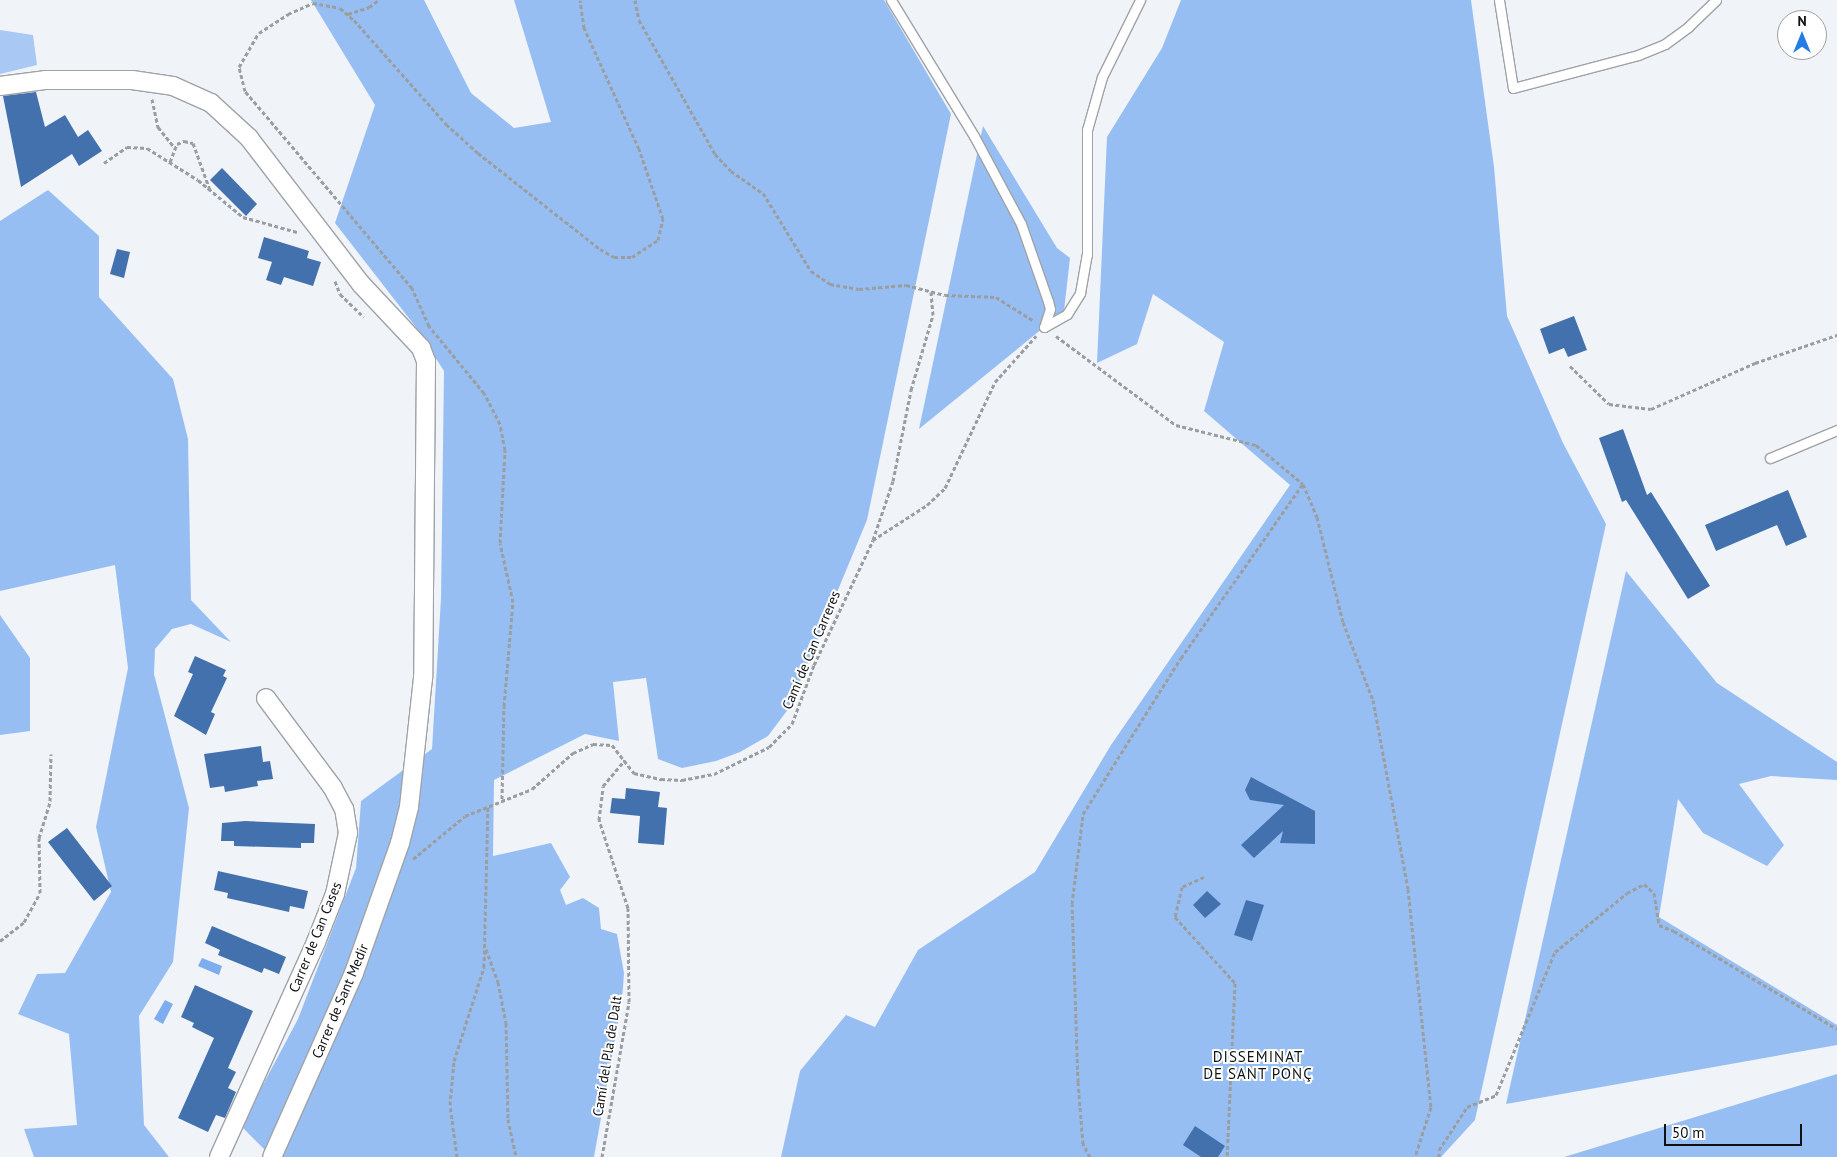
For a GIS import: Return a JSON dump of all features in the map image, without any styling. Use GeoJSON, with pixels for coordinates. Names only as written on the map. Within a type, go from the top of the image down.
{"type":"FeatureCollection","features":[{"type":"Feature","properties":{"kind":"street","name":"Carrer de Sant Medir"},"geometry":{"type":"LineString","coordinates":[[0,86],[54,80],[150,81],[199,96],[240,128],[361,284],[421,348],[425,358],[422,686],[411,792],[400,843],[354,973],[272,1157]]}},
{"type":"Feature","properties":{"kind":"street","name":"Carrer de Can Cases"},"geometry":{"type":"LineString","coordinates":[[219,1157],[316,942],[335,894],[348,833],[344,810],[333,788],[266,698]]}},
{"type":"Feature","properties":{"kind":"lane"},"geometry":{"type":"LineString","coordinates":[[891,0],[974,136],[1021,224],[1050,309],[1044,327]]}},
{"type":"Feature","properties":{"kind":"lane"},"geometry":{"type":"LineString","coordinates":[[1044,327],[1067,314],[1080,293],[1087,255],[1087,130],[1102,76],[1140,0]]}},
{"type":"Feature","properties":{"kind":"lane"},"geometry":{"type":"LineString","coordinates":[[1499,0],[1513,88],[1638,55],[1665,44],[1688,28],[1716,0]]}},
{"type":"Feature","properties":{"kind":"lane"},"geometry":{"type":"LineString","coordinates":[[1770,458],[1837,430]]}},
{"type":"Feature","properties":{"kind":"path"},"geometry":{"type":"LineString","coordinates":[[348,14],[370,7],[379,0]]}},
{"type":"Feature","properties":{"kind":"path"},"geometry":{"type":"LineString","coordinates":[[502,799],[504,706],[513,602],[500,543],[505,450],[500,424],[484,393],[429,326],[412,288],[247,93],[239,76],[242,58],[259,33],[288,14],[313,3],[334,6],[348,14],[400,68],[446,124],[478,153],[600,249],[614,257],[632,257],[658,240],[663,219],[639,149],[584,28],[580,0]]}},
{"type":"Feature","properties":{"kind":"path"},"geometry":{"type":"LineString","coordinates":[[635,0],[639,20],[715,154],[731,171],[763,193],[811,271],[830,284],[859,289],[906,285],[945,295],[996,297],[1044,327],[1176,425],[1256,445],[1303,484],[1317,517],[1343,622],[1373,700],[1408,889],[1431,1107],[1415,1157]]}},
{"type":"Feature","properties":{"kind":"path"},"geometry":{"type":"LineString","coordinates":[[150,81],[156,124],[174,147]]}},
{"type":"Feature","properties":{"kind":"path"},"geometry":{"type":"LineString","coordinates":[[170,162],[174,147],[184,141],[196,145],[200,170],[211,192]]}},
{"type":"Feature","properties":{"kind":"path"},"geometry":{"type":"LineString","coordinates":[[104,163],[124,148],[136,146],[147,148],[170,162],[243,217],[302,234]]}},
{"type":"Feature","properties":{"kind":"path"},"geometry":{"type":"LineString","coordinates":[[334,278],[340,294],[364,317]]}},
{"type":"Feature","properties":{"kind":"path","name":"Camí de Can Carreres"},"geometry":{"type":"LineString","coordinates":[[410,862],[446,828],[502,799],[532,789],[573,753],[593,744],[612,745],[634,773],[682,780],[714,774],[737,764],[769,747],[785,733],[802,702],[814,665],[873,540],[893,481],[911,390],[933,315],[931,292]]}},
{"type":"Feature","properties":{"kind":"path"},"geometry":{"type":"LineString","coordinates":[[873,540],[927,505],[945,488],[995,382],[1044,327]]}},
{"type":"Feature","properties":{"kind":"path"},"geometry":{"type":"LineString","coordinates":[[1570,366],[1608,404],[1651,409],[1755,363],[1837,335]]}},
{"type":"Feature","properties":{"kind":"path"},"geometry":{"type":"LineString","coordinates":[[1090,1157],[1083,1144],[1078,1082],[1072,904],[1083,814],[1181,658],[1303,484]]}},
{"type":"Feature","properties":{"kind":"path"},"geometry":{"type":"LineString","coordinates":[[0,941],[24,922],[40,893],[39,838],[50,802],[51,754]]}},
{"type":"Feature","properties":{"kind":"path","name":"Camí del Pla de Dalt"},"geometry":{"type":"LineString","coordinates":[[602,1157],[629,1002],[628,908],[599,820],[603,786],[625,760]]}},
{"type":"Feature","properties":{"kind":"path"},"geometry":{"type":"LineString","coordinates":[[456,1157],[450,1105],[454,1061],[484,967],[488,806]]}},
{"type":"Feature","properties":{"kind":"path"},"geometry":{"type":"LineString","coordinates":[[1204,877],[1182,887],[1175,917],[1235,983],[1227,1157]]}},
{"type":"Feature","properties":{"kind":"path"},"geometry":{"type":"LineString","coordinates":[[1439,1157],[1439,1150],[1467,1107],[1496,1094],[1555,952],[1627,893],[1644,884],[1654,893],[1659,925],[1674,931],[1837,1029]]}},
{"type":"Feature","properties":{"kind":"path"},"geometry":{"type":"LineString","coordinates":[[485,946],[498,982],[506,1023],[508,1119],[516,1157]]}},
{"type":"Feature","properties":{"kind":"shaded area"},"geometry":{"type":"Polygon","coordinates":[[[311,0],[424,0],[471,93],[514,128],[551,122],[514,0],[884,0],[951,114],[867,520],[789,708],[768,736],[740,752],[716,761],[682,768],[658,759],[646,678],[613,682],[619,741],[585,734],[494,780],[493,856],[551,843],[570,877],[560,890],[566,905],[583,898],[599,908],[601,929],[617,934],[624,973],[622,1001],[594,1157],[272,1157],[241,1126],[298,1019],[356,868],[361,801],[432,749],[441,598],[444,371],[415,326],[335,223],[375,105],[311,0]]]}},
{"type":"Feature","properties":{"kind":"shaded area"},"geometry":{"type":"Polygon","coordinates":[[[1181,0],[1471,0],[1494,167],[1507,316],[1563,443],[1606,524],[1475,1120],[1441,1157],[781,1157],[800,1071],[846,1015],[875,1027],[918,950],[1035,872],[1111,745],[1290,485],[1204,411],[1224,342],[1153,294],[1137,344],[1097,363],[1107,137],[1162,48],[1181,0]]]}},
{"type":"Feature","properties":{"kind":"shaded area"},"geometry":{"type":"Polygon","coordinates":[[[0,30],[33,35],[37,65],[0,74],[0,30]]]}},
{"type":"Feature","properties":{"kind":"shaded area"},"geometry":{"type":"Polygon","coordinates":[[[983,126],[1057,248],[1070,258],[1064,311],[919,429],[983,126]]]}},
{"type":"Feature","properties":{"kind":"shaded area"},"geometry":{"type":"Polygon","coordinates":[[[48,190],[99,236],[99,297],[173,379],[188,439],[191,600],[231,642],[191,624],[172,629],[155,649],[154,674],[189,808],[173,962],[139,1016],[144,1125],[169,1157],[34,1157],[24,1129],[77,1125],[69,1034],[18,1014],[37,974],[65,973],[111,892],[96,827],[128,668],[115,565],[0,591],[0,221],[48,190]]]}},
{"type":"Feature","properties":{"kind":"shaded area"},"geometry":{"type":"Polygon","coordinates":[[[1626,571],[1717,683],[1837,762],[1837,780],[1771,776],[1739,784],[1784,845],[1767,866],[1703,833],[1678,799],[1659,917],[1837,1025],[1837,1045],[1506,1104],[1626,571]]]}},
{"type":"Feature","properties":{"kind":"shaded area"},"geometry":{"type":"Polygon","coordinates":[[[0,615],[30,658],[30,731],[0,735],[0,615]]]}},
{"type":"Feature","properties":{"kind":"shaded area"},"geometry":{"type":"Polygon","coordinates":[[[202,958],[222,966],[219,975],[198,966],[202,958]]]}},
{"type":"Feature","properties":{"kind":"shaded area"},"geometry":{"type":"Polygon","coordinates":[[[165,1000],[173,1004],[163,1024],[154,1019],[165,1000]]]}},
{"type":"Feature","properties":{"kind":"shaded area"},"geometry":{"type":"Polygon","coordinates":[[[1837,1074],[1837,1157],[1564,1157],[1837,1074]]]}},
{"type":"Feature","properties":{"kind":"building"},"geometry":{"type":"Polygon","coordinates":[[[36,92],[45,127],[65,115],[78,137],[88,130],[102,151],[79,166],[72,154],[21,187],[3,96],[36,92]]]}},
{"type":"Feature","properties":{"kind":"building"},"geometry":{"type":"Polygon","coordinates":[[[222,168],[257,204],[246,216],[210,180],[222,168]]]}},
{"type":"Feature","properties":{"kind":"building"},"geometry":{"type":"Polygon","coordinates":[[[264,237],[309,251],[307,258],[321,262],[313,286],[284,277],[281,285],[266,280],[272,262],[258,258],[264,237]]]}},
{"type":"Feature","properties":{"kind":"building"},"geometry":{"type":"Polygon","coordinates":[[[117,249],[130,252],[124,278],[110,274],[117,249]]]}},
{"type":"Feature","properties":{"kind":"building"},"geometry":{"type":"Polygon","coordinates":[[[1574,316],[1587,350],[1568,357],[1564,348],[1549,354],[1540,329],[1574,316]]]}},
{"type":"Feature","properties":{"kind":"building"},"geometry":{"type":"Polygon","coordinates":[[[1623,429],[1647,495],[1651,492],[1710,586],[1688,599],[1626,500],[1622,502],[1599,438],[1623,429]]]}},
{"type":"Feature","properties":{"kind":"building"},"geometry":{"type":"Polygon","coordinates":[[[1788,490],[1807,537],[1786,546],[1777,525],[1716,551],[1705,525],[1788,490]]]}},
{"type":"Feature","properties":{"kind":"building"},"geometry":{"type":"Polygon","coordinates":[[[195,656],[226,670],[223,676],[227,678],[211,712],[215,714],[206,735],[174,716],[193,674],[188,672],[195,656]]]}},
{"type":"Feature","properties":{"kind":"building"},"geometry":{"type":"Polygon","coordinates":[[[261,746],[263,762],[270,761],[273,779],[257,781],[258,786],[225,792],[224,786],[210,788],[204,754],[261,746]]]}},
{"type":"Feature","properties":{"kind":"building"},"geometry":{"type":"Polygon","coordinates":[[[1251,777],[1315,811],[1315,844],[1280,843],[1283,831],[1254,858],[1241,845],[1284,805],[1250,800],[1245,790],[1251,777]]]}},
{"type":"Feature","properties":{"kind":"building"},"geometry":{"type":"Polygon","coordinates":[[[626,788],[660,792],[658,807],[667,808],[664,845],[638,843],[640,816],[610,813],[612,798],[625,799],[626,788]]]}},
{"type":"Feature","properties":{"kind":"building"},"geometry":{"type":"Polygon","coordinates":[[[245,821],[315,824],[314,843],[301,843],[301,848],[234,846],[234,841],[221,841],[222,823],[245,821]]]}},
{"type":"Feature","properties":{"kind":"building"},"geometry":{"type":"Polygon","coordinates":[[[67,828],[112,886],[94,901],[48,842],[67,828]]]}},
{"type":"Feature","properties":{"kind":"building"},"geometry":{"type":"Polygon","coordinates":[[[218,871],[308,891],[304,909],[290,906],[289,912],[227,898],[228,893],[214,890],[218,871]]]}},
{"type":"Feature","properties":{"kind":"building"},"geometry":{"type":"Polygon","coordinates":[[[1207,891],[1221,904],[1205,918],[1193,905],[1207,891]]]}},
{"type":"Feature","properties":{"kind":"building"},"geometry":{"type":"Polygon","coordinates":[[[1246,900],[1264,905],[1252,941],[1234,935],[1246,900]]]}},
{"type":"Feature","properties":{"kind":"building"},"geometry":{"type":"Polygon","coordinates":[[[212,926],[286,957],[279,974],[264,968],[262,973],[218,955],[220,950],[205,943],[212,926]]]}},
{"type":"Feature","properties":{"kind":"building"},"geometry":{"type":"Polygon","coordinates":[[[195,985],[253,1011],[228,1068],[236,1072],[228,1088],[236,1092],[225,1118],[216,1115],[208,1132],[178,1118],[214,1038],[192,1027],[194,1023],[181,1017],[195,985]]]}},
{"type":"Feature","properties":{"kind":"building"},"geometry":{"type":"Polygon","coordinates":[[[1195,1126],[1225,1146],[1218,1157],[1201,1157],[1183,1145],[1195,1126]]]}},
{"type":"Feature","properties":{"kind":"district","name":"DISSEMINAT DE SANT PONÇ"},"geometry":{"type":"Point","coordinates":[1258,1064]}}]}
